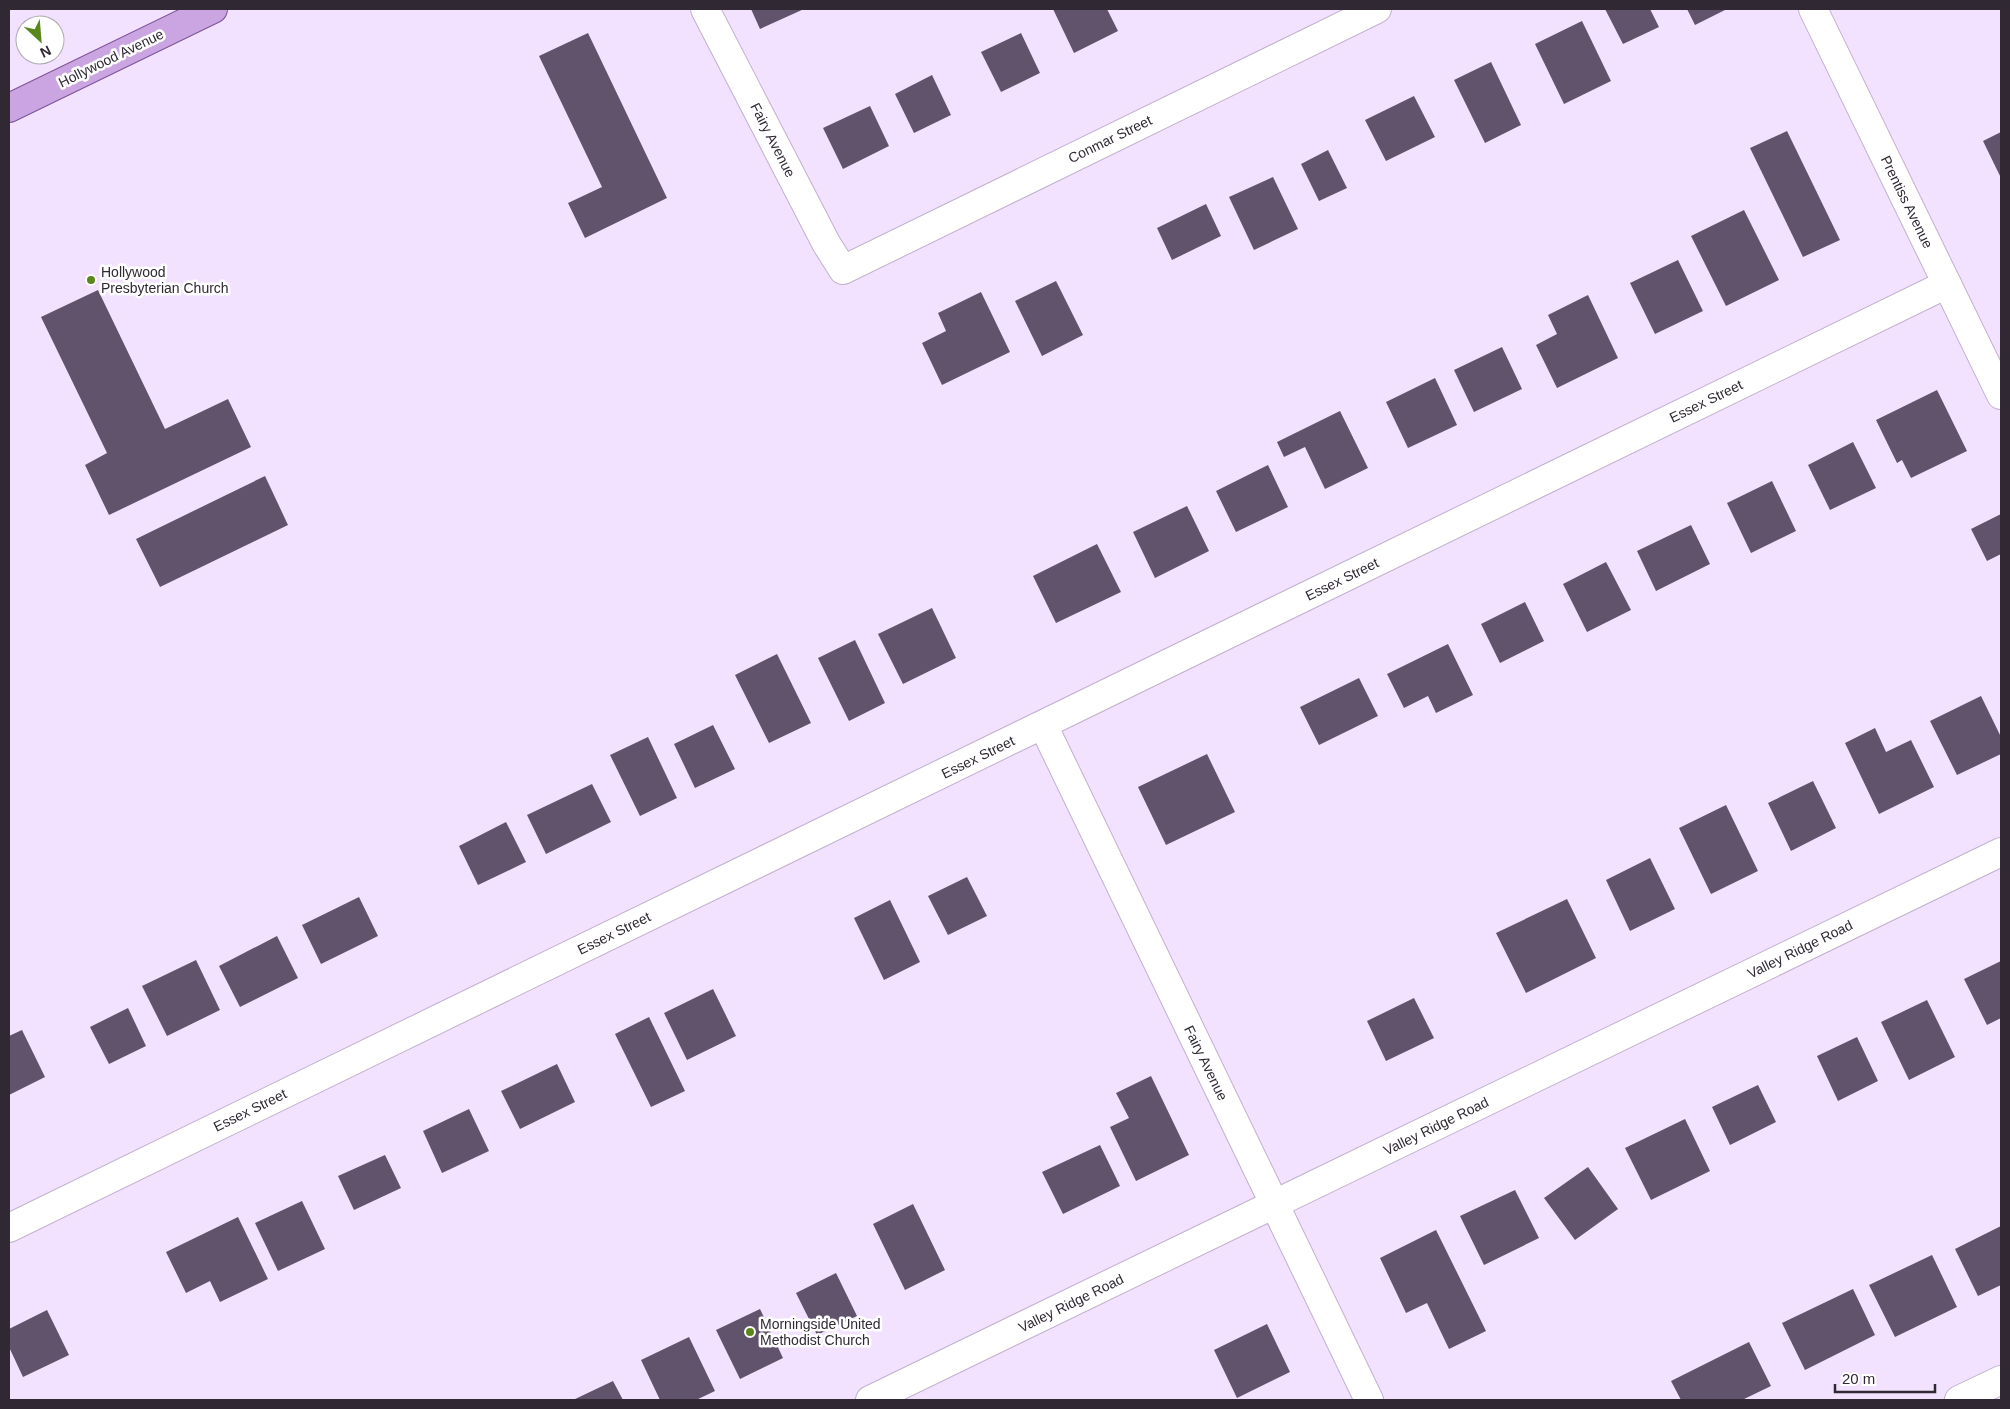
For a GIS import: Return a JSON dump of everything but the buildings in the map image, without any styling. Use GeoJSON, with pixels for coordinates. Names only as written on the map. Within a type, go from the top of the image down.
{"type":"FeatureCollection","features":[{"type":"Feature","properties":{"kind":"main road","name":"Hollywood Avenue"},"geometry":{"type":"LineString","coordinates":[[9,108],[213,9]]}},
{"type":"Feature","properties":{"kind":"street","name":"Fairy Avenue"},"geometry":{"type":"LineString","coordinates":[[705,9],[826,243],[843,270]]}},
{"type":"Feature","properties":{"kind":"street","name":"Conmar Street"},"geometry":{"type":"LineString","coordinates":[[843,270],[1377,9]]}},
{"type":"Feature","properties":{"kind":"street","name":"Prentiss Avenue"},"geometry":{"type":"LineString","coordinates":[[1813,9],[2001,395]]}},
{"type":"Feature","properties":{"kind":"street","name":"Essex Street"},"geometry":{"type":"LineString","coordinates":[[9,1228],[1947,284]]}},
{"type":"Feature","properties":{"kind":"street","name":"Fairy Avenue"},"geometry":{"type":"LineString","coordinates":[[1043,725],[1370,1400]]}},
{"type":"Feature","properties":{"kind":"street","name":"Valley Ridge Road"},"geometry":{"type":"LineString","coordinates":[[870,1400],[2001,852]]}},
{"type":"Feature","properties":{"kind":"street"},"geometry":{"type":"LineString","coordinates":[[1959,1400],[2001,1380]]}},
{"type":"Feature","properties":{"kind":"place","name":"Hollywood Presbyterian Church"},"geometry":{"type":"Point","coordinates":[91,280]}},
{"type":"Feature","properties":{"kind":"place","name":"Morningside United Methodist Church"},"geometry":{"type":"Point","coordinates":[750,1332]}}]}
